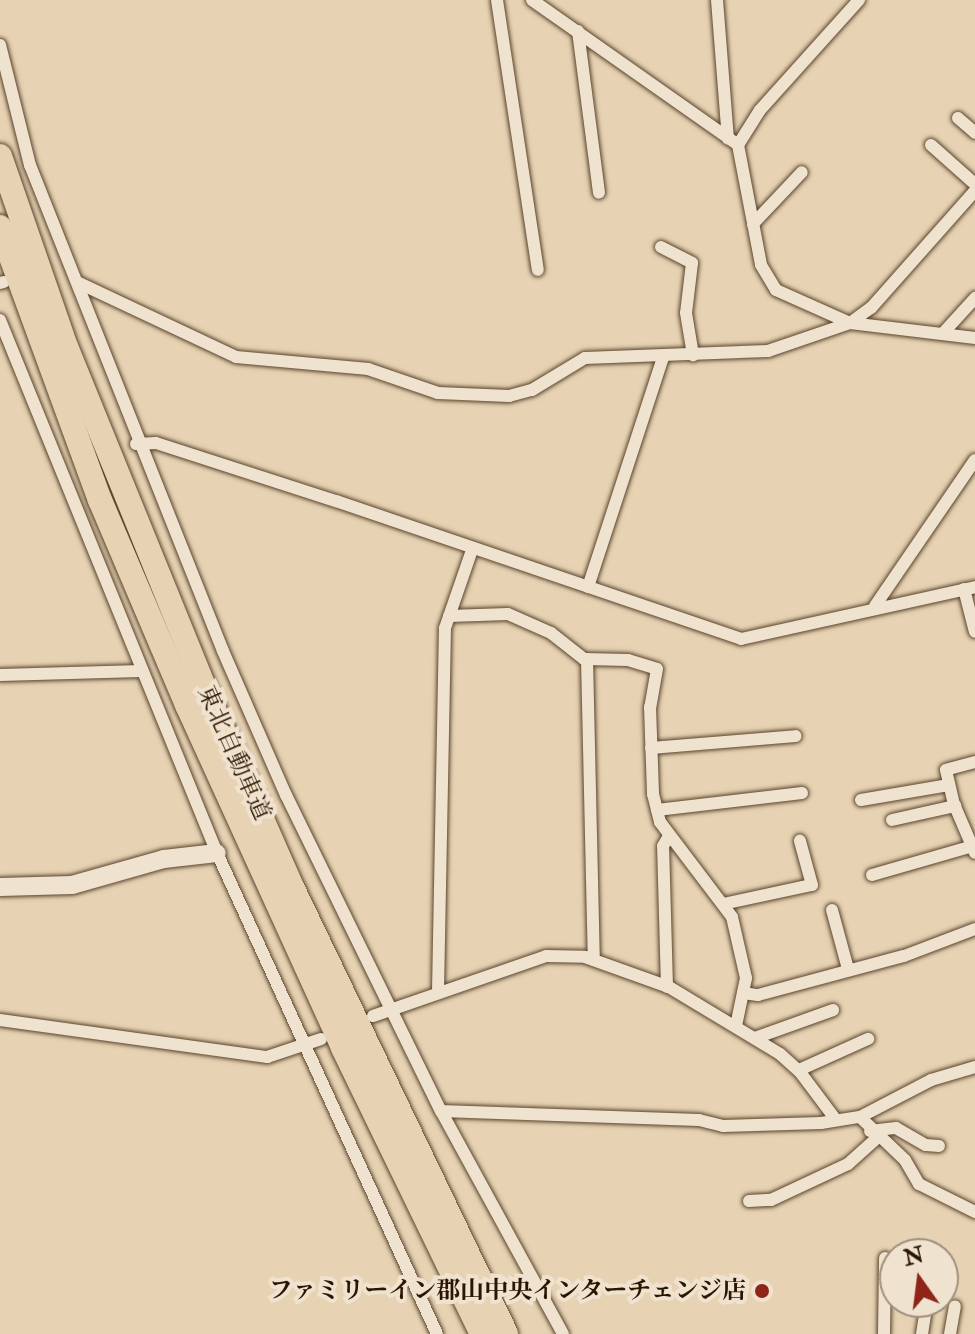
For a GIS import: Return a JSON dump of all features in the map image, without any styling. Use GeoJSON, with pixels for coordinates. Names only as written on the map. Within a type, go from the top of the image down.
{"type":"FeatureCollection","features":[{"type":"Feature","properties":{"kind":"highway","name":"東北自動車道"},"geometry":{"type":"LineString","coordinates":[[0,156],[89,407],[209,698],[293,889],[506,1334]]}},
{"type":"Feature","properties":{"kind":"highway","name":"東北自動車道"},"geometry":{"type":"LineString","coordinates":[[0,227],[100,500],[187,705],[343,1048],[482,1334]]}},
{"type":"Feature","properties":{"kind":"street"},"geometry":{"type":"LineString","coordinates":[[497,0],[538,270]]}},
{"type":"Feature","properties":{"kind":"street"},"geometry":{"type":"LineString","coordinates":[[532,0],[733,142]]}},
{"type":"Feature","properties":{"kind":"street"},"geometry":{"type":"LineString","coordinates":[[717,0],[733,142],[763,270],[776,290],[850,323],[945,331],[975,338]]}},
{"type":"Feature","properties":{"kind":"street"},"geometry":{"type":"LineString","coordinates":[[733,142],[859,0]]}},
{"type":"Feature","properties":{"kind":"street"},"geometry":{"type":"LineString","coordinates":[[578,31],[599,193]]}},
{"type":"Feature","properties":{"kind":"street"},"geometry":{"type":"LineString","coordinates":[[0,45],[30,165],[79,283],[136,444],[286,795],[441,1111],[563,1334]]}},
{"type":"Feature","properties":{"kind":"street"},"geometry":{"type":"LineString","coordinates":[[958,118],[975,133]]}},
{"type":"Feature","properties":{"kind":"street"},"geometry":{"type":"LineString","coordinates":[[931,145],[975,184]]}},
{"type":"Feature","properties":{"kind":"street"},"geometry":{"type":"LineString","coordinates":[[753,224],[802,172]]}},
{"type":"Feature","properties":{"kind":"street"},"geometry":{"type":"LineString","coordinates":[[79,283],[236,357],[368,369],[438,393],[509,396],[532,390],[585,358],[768,351],[850,323],[871,308],[975,191]]}},
{"type":"Feature","properties":{"kind":"street"},"geometry":{"type":"LineString","coordinates":[[661,247],[692,263],[686,319],[693,355]]}},
{"type":"Feature","properties":{"kind":"street"},"geometry":{"type":"LineString","coordinates":[[57,272],[72,270]]}},
{"type":"Feature","properties":{"kind":"street"},"geometry":{"type":"LineString","coordinates":[[945,331],[975,298]]}},
{"type":"Feature","properties":{"kind":"street"},"geometry":{"type":"LineString","coordinates":[[0,320],[217,853],[437,1334]]}},
{"type":"Feature","properties":{"kind":"street"},"geometry":{"type":"LineString","coordinates":[[588,587],[663,357]]}},
{"type":"Feature","properties":{"kind":"street"},"geometry":{"type":"LineString","coordinates":[[136,444],[156,443],[741,639],[875,606],[970,588],[975,632]]}},
{"type":"Feature","properties":{"kind":"street"},"geometry":{"type":"LineString","coordinates":[[875,606],[975,460]]}},
{"type":"Feature","properties":{"kind":"street"},"geometry":{"type":"LineString","coordinates":[[438,991],[449,616],[472,550]]}},
{"type":"Feature","properties":{"kind":"street"},"geometry":{"type":"LineString","coordinates":[[449,616],[495,613],[525,619],[587,659],[628,660],[657,669],[650,707],[657,810],[669,836],[732,917],[746,978],[736,1026]]}},
{"type":"Feature","properties":{"kind":"street"},"geometry":{"type":"LineString","coordinates":[[587,659],[594,960]]}},
{"type":"Feature","properties":{"kind":"street"},"geometry":{"type":"LineString","coordinates":[[0,675],[141,671]]}},
{"type":"Feature","properties":{"kind":"street"},"geometry":{"type":"LineString","coordinates":[[651,748],[796,736]]}},
{"type":"Feature","properties":{"kind":"street"},"geometry":{"type":"LineString","coordinates":[[872,875],[974,849],[955,806],[946,770],[975,762]]}},
{"type":"Feature","properties":{"kind":"street"},"geometry":{"type":"LineString","coordinates":[[861,800],[949,785]]}},
{"type":"Feature","properties":{"kind":"street"},"geometry":{"type":"LineString","coordinates":[[657,810],[802,793]]}},
{"type":"Feature","properties":{"kind":"street"},"geometry":{"type":"LineString","coordinates":[[892,820],[955,806]]}},
{"type":"Feature","properties":{"kind":"street"},"geometry":{"type":"LineString","coordinates":[[667,987],[663,846],[669,836]]}},
{"type":"Feature","properties":{"kind":"street"},"geometry":{"type":"LineString","coordinates":[[723,904],[812,885],[800,841]]}},
{"type":"Feature","properties":{"kind":"street"},"geometry":{"type":"LineString","coordinates":[[0,887],[72,885],[164,859],[217,853]]}},
{"type":"Feature","properties":{"kind":"street"},"geometry":{"type":"LineString","coordinates":[[832,910],[848,969]]}},
{"type":"Feature","properties":{"kind":"street"},"geometry":{"type":"LineString","coordinates":[[743,993],[758,995],[904,956],[975,929]]}},
{"type":"Feature","properties":{"kind":"street"},"geometry":{"type":"LineString","coordinates":[[373,1016],[546,956],[594,960],[667,987],[755,1038],[799,1070],[836,1120]]}},
{"type":"Feature","properties":{"kind":"street"},"geometry":{"type":"LineString","coordinates":[[755,1038],[833,1010]]}},
{"type":"Feature","properties":{"kind":"street"},"geometry":{"type":"LineString","coordinates":[[0,1020],[267,1057],[321,1039]]}},
{"type":"Feature","properties":{"kind":"street"},"geometry":{"type":"LineString","coordinates":[[799,1070],[868,1039]]}},
{"type":"Feature","properties":{"kind":"street"},"geometry":{"type":"LineString","coordinates":[[441,1111],[699,1120],[723,1126],[836,1120],[860,1117],[931,1080],[975,1067]]}},
{"type":"Feature","properties":{"kind":"street"},"geometry":{"type":"LineString","coordinates":[[860,1117],[874,1134],[905,1160],[922,1186],[975,1212]]}},
{"type":"Feature","properties":{"kind":"street"},"geometry":{"type":"LineString","coordinates":[[749,1201],[771,1200],[848,1164],[874,1134],[896,1128],[926,1145],[939,1146]]}},
{"type":"Feature","properties":{"kind":"place","name":"ファミリーイン郡山中央インターチェンジ店"},"geometry":{"type":"Point","coordinates":[762,1291]}}]}
